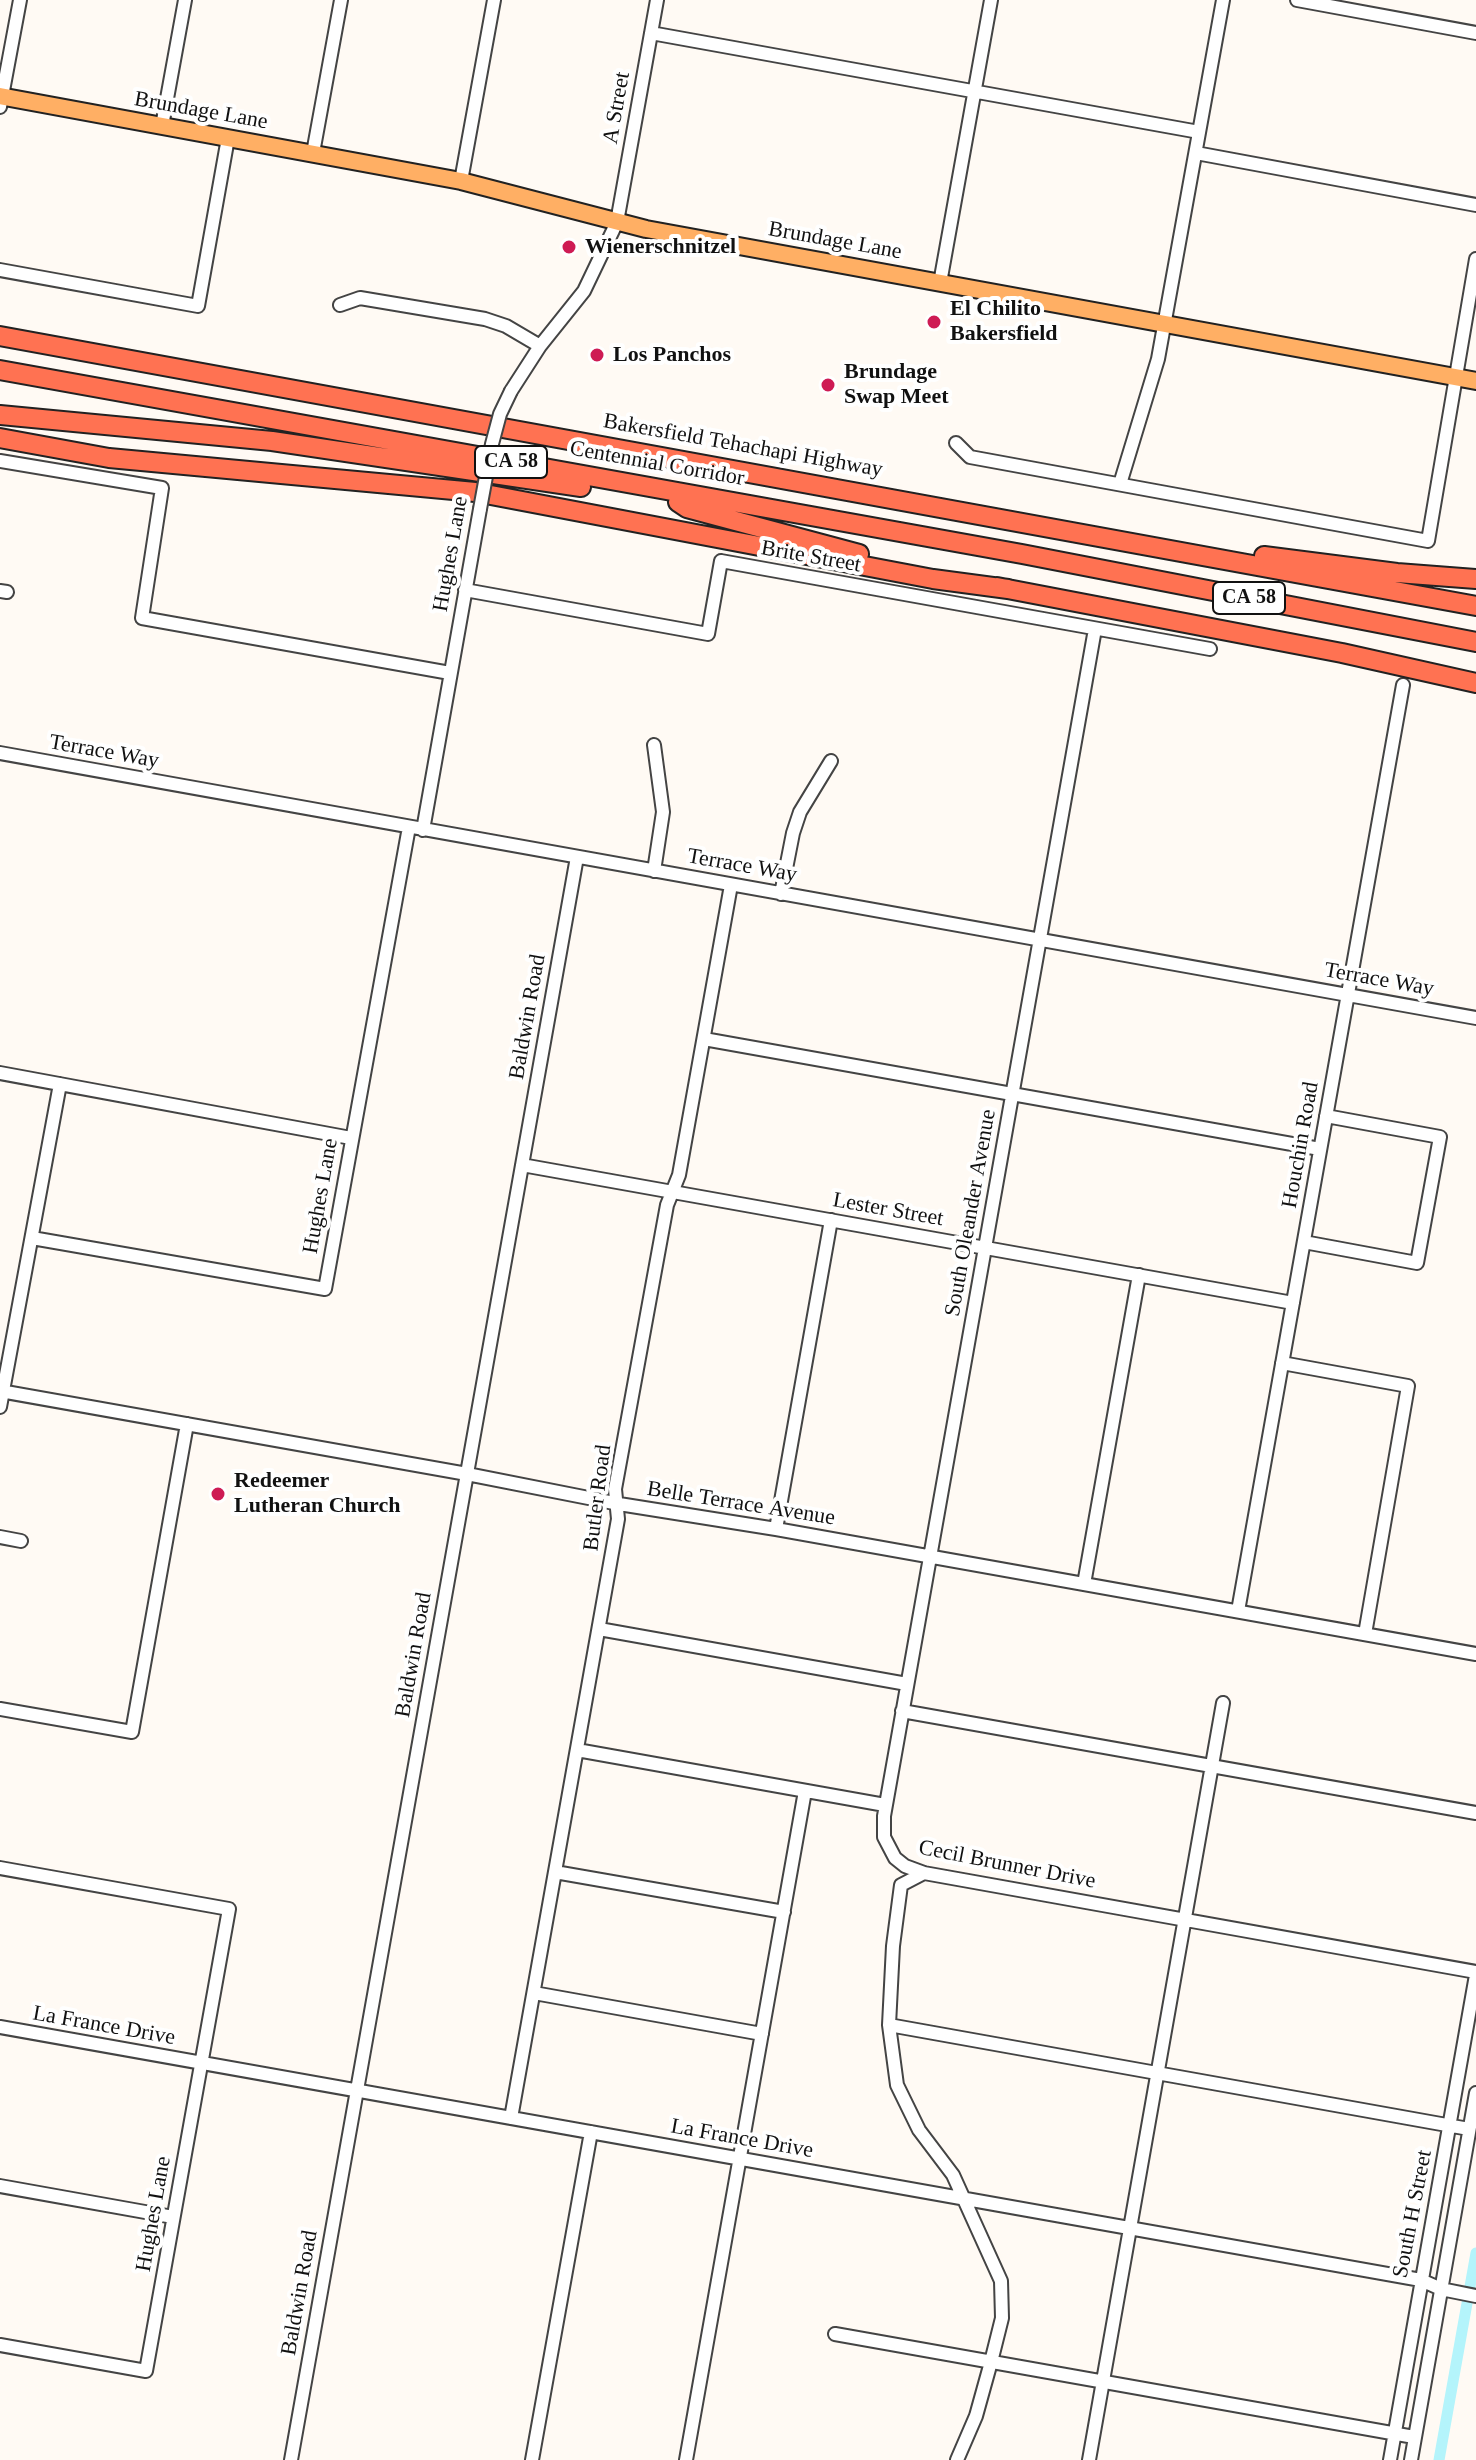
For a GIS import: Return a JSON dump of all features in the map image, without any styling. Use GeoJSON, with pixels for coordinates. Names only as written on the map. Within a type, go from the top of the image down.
{"type":"FeatureCollection","features":[{"type":"Feature","properties":{"kind":"highway"},"geometry":{"type":"LineString","coordinates":[[0,325],[105,356]]}},
{"type":"Feature","properties":{"kind":"highway","name":"Bakersfield Tehachapi Highway"},"geometry":{"type":"LineString","coordinates":[[0,336],[1476,606]]}},
{"type":"Feature","properties":{"kind":"highway","name":"Centennial Corridor"},"geometry":{"type":"LineString","coordinates":[[0,370],[1022,554]]}},
{"type":"Feature","properties":{"kind":"highway"},"geometry":{"type":"LineString","coordinates":[[0,415],[340,450],[840,529],[1022,554]]}},
{"type":"Feature","properties":{"kind":"highway"},"geometry":{"type":"LineString","coordinates":[[0,438],[109,458],[475,492],[918,577],[1008,589]]}},
{"type":"Feature","properties":{"kind":"highway"},"geometry":{"type":"LineString","coordinates":[[678,502],[687,508],[791,537],[1008,589],[1342,653],[1476,683]]}},
{"type":"Feature","properties":{"kind":"highway"},"geometry":{"type":"LineString","coordinates":[[1046,527],[1397,573],[1476,579]]}},
{"type":"Feature","properties":{"kind":"highway","name":"CA 58"},"geometry":{"type":"LineString","coordinates":[[1022,554],[1476,642]]}},
{"type":"Feature","properties":{"kind":"main road","name":"Brundage Lane"},"geometry":{"type":"LineString","coordinates":[[1,100],[461,181],[617,222],[1476,381]]}},
{"type":"Feature","properties":{"kind":"street"},"geometry":{"type":"LineString","coordinates":[[1,100],[20,0]]}},
{"type":"Feature","properties":{"kind":"street"},"geometry":{"type":"LineString","coordinates":[[162,126],[185,0]]}},
{"type":"Feature","properties":{"kind":"street"},"geometry":{"type":"LineString","coordinates":[[313,153],[341,0]]}},
{"type":"Feature","properties":{"kind":"street"},"geometry":{"type":"LineString","coordinates":[[461,181],[494,0]]}},
{"type":"Feature","properties":{"kind":"street","name":"A Street"},"geometry":{"type":"LineString","coordinates":[[617,222],[657,0]]}},
{"type":"Feature","properties":{"kind":"street"},"geometry":{"type":"LineString","coordinates":[[940,283],[991,0]]}},
{"type":"Feature","properties":{"kind":"street"},"geometry":{"type":"LineString","coordinates":[[1120,484],[1151,388],[1165,324],[1223,0]]}},
{"type":"Feature","properties":{"kind":"street"},"geometry":{"type":"LineString","coordinates":[[1297,0],[1476,33]]}},
{"type":"Feature","properties":{"kind":"street"},"geometry":{"type":"LineString","coordinates":[[651,33],[1199,132]]}},
{"type":"Feature","properties":{"kind":"street"},"geometry":{"type":"LineString","coordinates":[[0,270],[198,306],[228,138]]}},
{"type":"Feature","properties":{"kind":"street"},"geometry":{"type":"LineString","coordinates":[[1196,153],[1476,205]]}},
{"type":"Feature","properties":{"kind":"street","name":"Hughes Lane"},"geometry":{"type":"LineString","coordinates":[[423,830],[492,444],[500,414],[540,346],[584,291],[617,222]]}},
{"type":"Feature","properties":{"kind":"street"},"geometry":{"type":"LineString","coordinates":[[956,443],[970,457],[1428,541],[1476,259]]}},
{"type":"Feature","properties":{"kind":"street"},"geometry":{"type":"LineString","coordinates":[[340,305],[360,298],[485,319],[506,326],[540,346]]}},
{"type":"Feature","properties":{"kind":"street"},"geometry":{"type":"LineString","coordinates":[[0,461],[162,488],[142,618],[450,673]]}},
{"type":"Feature","properties":{"kind":"street","name":"Brite Street"},"geometry":{"type":"LineString","coordinates":[[465,590],[708,634],[721,561],[1210,649]]}},
{"type":"Feature","properties":{"kind":"street","name":"South Oleander Avenue"},"geometry":{"type":"LineString","coordinates":[[885,1805],[1095,629]]}},
{"type":"Feature","properties":{"kind":"street","name":"Houchin Road"},"geometry":{"type":"LineString","coordinates":[[1238,1611],[1403,685]]}},
{"type":"Feature","properties":{"kind":"street"},"geometry":{"type":"LineString","coordinates":[[654,745],[663,812],[654,871]]}},
{"type":"Feature","properties":{"kind":"street","name":"Terrace Way"},"geometry":{"type":"LineString","coordinates":[[0,753],[1476,1018]]}},
{"type":"Feature","properties":{"kind":"street"},"geometry":{"type":"LineString","coordinates":[[781,894],[800,812],[831,761]]}},
{"type":"Feature","properties":{"kind":"street","name":"Hughes Lane"},"geometry":{"type":"LineString","coordinates":[[32,1238],[325,1289],[409,827]]}},
{"type":"Feature","properties":{"kind":"street","name":"Baldwin Road"},"geometry":{"type":"LineString","coordinates":[[291,2460],[577,857]]}},
{"type":"Feature","properties":{"kind":"street","name":"Butler Road"},"geometry":{"type":"LineString","coordinates":[[511,2118],[618,1519],[619,1504],[615,1489],[667,1205],[679,1175],[731,885]]}},
{"type":"Feature","properties":{"kind":"street"},"geometry":{"type":"LineString","coordinates":[[704,1039],[1320,1149]]}},
{"type":"Feature","properties":{"kind":"street"},"geometry":{"type":"LineString","coordinates":[[0,1073],[351,1138]]}},
{"type":"Feature","properties":{"kind":"street"},"geometry":{"type":"LineString","coordinates":[[0,1407],[60,1084]]}},
{"type":"Feature","properties":{"kind":"street"},"geometry":{"type":"LineString","coordinates":[[1304,1242],[1417,1263],[1440,1137],[1326,1116]]}},
{"type":"Feature","properties":{"kind":"street","name":"Lester Street"},"geometry":{"type":"LineString","coordinates":[[522,1165],[1293,1303]]}},
{"type":"Feature","properties":{"kind":"street"},"geometry":{"type":"LineString","coordinates":[[776,1529],[831,1220]]}},
{"type":"Feature","properties":{"kind":"street"},"geometry":{"type":"LineString","coordinates":[[1084,1584],[1139,1275]]}},
{"type":"Feature","properties":{"kind":"street"},"geometry":{"type":"LineString","coordinates":[[1282,1363],[1408,1386],[1365,1634]]}},
{"type":"Feature","properties":{"kind":"street","name":"Belle Terrace Avenue"},"geometry":{"type":"LineString","coordinates":[[2,1391],[619,1504],[776,1529],[1476,1654]]}},
{"type":"Feature","properties":{"kind":"street"},"geometry":{"type":"LineString","coordinates":[[0,1709],[132,1732],[187,1424]]}},
{"type":"Feature","properties":{"kind":"street"},"geometry":{"type":"LineString","coordinates":[[0,1537],[21,1541]]}},
{"type":"Feature","properties":{"kind":"street"},"geometry":{"type":"LineString","coordinates":[[599,1629],[907,1684]]}},
{"type":"Feature","properties":{"kind":"street"},"geometry":{"type":"LineString","coordinates":[[1089,2460],[1223,1703]]}},
{"type":"Feature","properties":{"kind":"street"},"geometry":{"type":"LineString","coordinates":[[902,1711],[1476,1813]]}},
{"type":"Feature","properties":{"kind":"street"},"geometry":{"type":"LineString","coordinates":[[577,1750],[885,1805]]}},
{"type":"Feature","properties":{"kind":"street"},"geometry":{"type":"LineString","coordinates":[[686,2460],[805,1791]]}},
{"type":"Feature","properties":{"kind":"street","name":"Cecil Brunner Drive"},"geometry":{"type":"LineString","coordinates":[[885,1805],[883,1824],[889,1848],[905,1866],[924,1873],[1476,1974]]}},
{"type":"Feature","properties":{"kind":"street","name":"Hughes Lane"},"geometry":{"type":"LineString","coordinates":[[0,1868],[229,1909],[146,2371],[0,2345]]}},
{"type":"Feature","properties":{"kind":"street"},"geometry":{"type":"LineString","coordinates":[[555,1872],[784,1912]]}},
{"type":"Feature","properties":{"kind":"street"},"geometry":{"type":"LineString","coordinates":[[924,1873],[901,1885],[890,1973],[889,2025],[897,2085],[919,2130],[953,2175],[1001,2281],[1002,2318],[976,2416],[957,2460]]}},
{"type":"Feature","properties":{"kind":"street","name":"South H Street"},"geometry":{"type":"LineString","coordinates":[[1390,2460],[1476,1974]]}},
{"type":"Feature","properties":{"kind":"street"},"geometry":{"type":"LineString","coordinates":[[534,1993],[762,2034]]}},
{"type":"Feature","properties":{"kind":"street"},"geometry":{"type":"LineString","coordinates":[[889,2025],[1469,2129]]}},
{"type":"Feature","properties":{"kind":"street","name":"La France Drive"},"geometry":{"type":"LineString","coordinates":[[0,2027],[1421,2280],[1441,2289],[1476,2296]]}},
{"type":"Feature","properties":{"kind":"street","name":"South H Street"},"geometry":{"type":"LineString","coordinates":[[1411,2460],[1476,2093]]}},
{"type":"Feature","properties":{"kind":"street"},"geometry":{"type":"LineString","coordinates":[[532,2460],[591,2132]]}},
{"type":"Feature","properties":{"kind":"street"},"geometry":{"type":"LineString","coordinates":[[0,2186],[173,2217]]}},
{"type":"Feature","properties":{"kind":"street"},"geometry":{"type":"LineString","coordinates":[[835,2334],[1414,2437]]}},
{"type":"Feature","properties":{"kind":"waterway"},"geometry":{"type":"LineString","coordinates":[[1439,2460],[1476,2253]]}},
{"type":"Feature","properties":{"kind":"place","name":"Wienerschnitzel"},"geometry":{"type":"Point","coordinates":[569,247]}},
{"type":"Feature","properties":{"kind":"place","name":"El Chilito Bakersfield"},"geometry":{"type":"Point","coordinates":[934,322]}},
{"type":"Feature","properties":{"kind":"place","name":"Los Panchos"},"geometry":{"type":"Point","coordinates":[597,355]}},
{"type":"Feature","properties":{"kind":"place","name":"Brundage Swap Meet"},"geometry":{"type":"Point","coordinates":[828,385]}},
{"type":"Feature","properties":{"kind":"place","name":"Redeemer Lutheran Church"},"geometry":{"type":"Point","coordinates":[218,1494]}}]}
